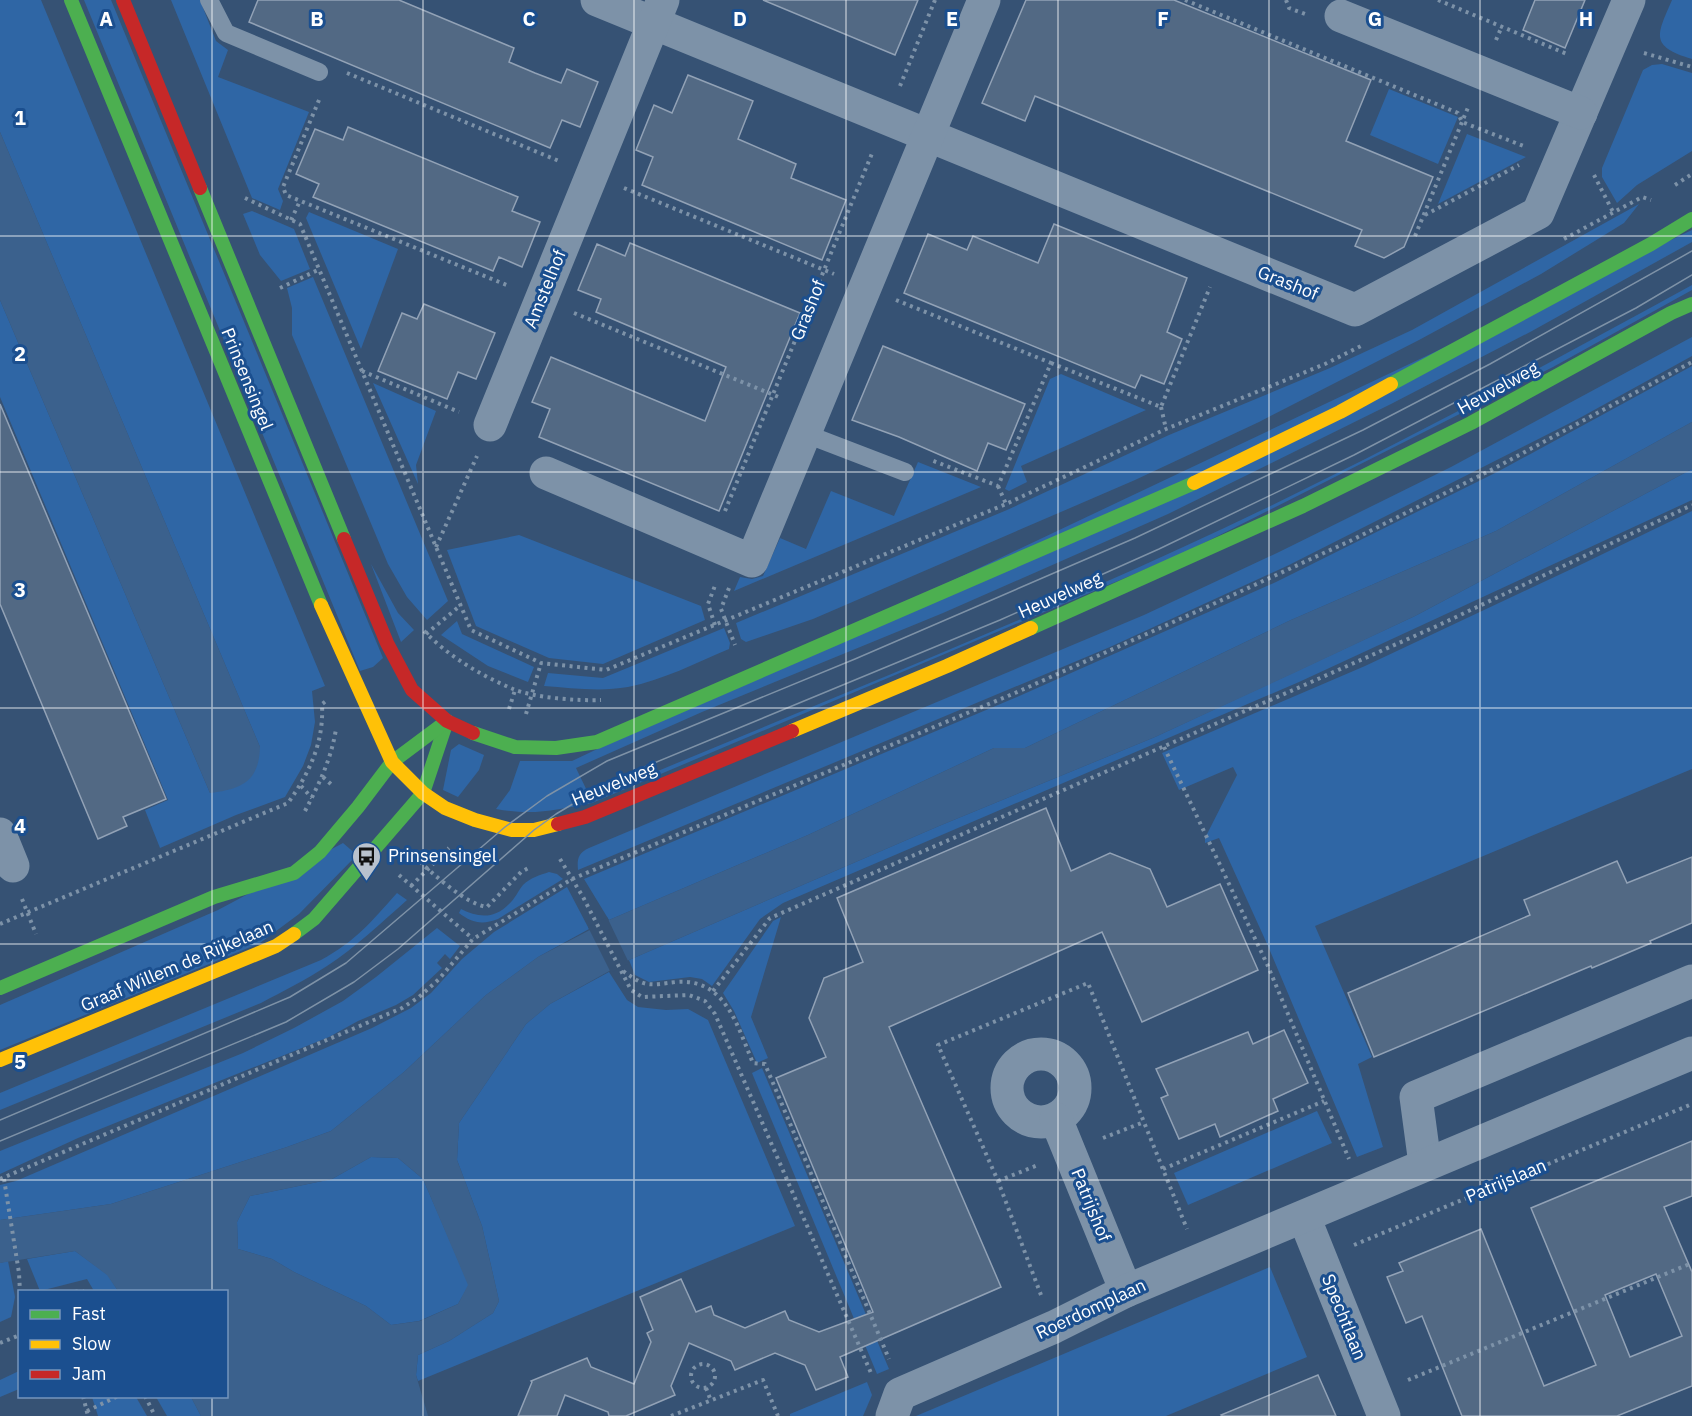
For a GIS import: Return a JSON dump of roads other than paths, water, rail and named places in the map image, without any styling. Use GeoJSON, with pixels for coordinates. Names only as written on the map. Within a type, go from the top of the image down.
{"type":"FeatureCollection","features":[{"type":"Feature","properties":{"kind":"main road","name":"Prinsensingel"},"geometry":{"type":"LineString","coordinates":[[71,0],[331,630],[392,762],[423,793]]}},
{"type":"Feature","properties":{"kind":"main road","name":"Prinsensingel"},"geometry":{"type":"LineString","coordinates":[[123,0],[383,632],[412,690],[447,721]]}},
{"type":"Feature","properties":{"kind":"main road"},"geometry":{"type":"LineString","coordinates":[[0,988],[214,897],[294,873],[320,852],[338,832],[392,762],[447,721],[470,732],[515,747],[556,748],[597,742],[1171,495],[1370,396],[1640,250],[1692,219]]}},
{"type":"Feature","properties":{"kind":"main road","name":"Heuvelweg"},"geometry":{"type":"LineString","coordinates":[[423,793],[445,808],[475,820],[512,830],[534,830],[585,817],[936,670],[1303,506],[1471,423],[1671,313],[1692,304]]}},
{"type":"Feature","properties":{"kind":"main road","name":"Graaf Willem de Rijkelaan"},"geometry":{"type":"LineString","coordinates":[[0,1060],[276,946],[314,918],[423,793],[447,721]]}},
{"type":"Feature","properties":{"kind":"street"},"geometry":{"type":"LineString","coordinates":[[597,0],[658,12],[887,118],[930,135]]}},
{"type":"Feature","properties":{"kind":"street"},"geometry":{"type":"LineString","coordinates":[[546,473],[752,561],[984,0]]}},
{"type":"Feature","properties":{"kind":"street","name":"Grashof"},"geometry":{"type":"LineString","coordinates":[[930,135],[1355,310],[1538,213],[1551,157],[1581,114],[1629,0]]}},
{"type":"Feature","properties":{"kind":"street","name":"Amstelhof"},"geometry":{"type":"LineString","coordinates":[[490,425],[658,12]]}},
{"type":"Feature","properties":{"kind":"street"},"geometry":{"type":"LineString","coordinates":[[1341,16],[1581,114]]}},
{"type":"Feature","properties":{"kind":"street"},"geometry":{"type":"LineString","coordinates":[[0,834],[13,866]]}},
{"type":"Feature","properties":{"kind":"street"},"geometry":{"type":"LineString","coordinates":[[1425,1164],[1416,1097],[1692,981]]}},
{"type":"Feature","properties":{"kind":"street"},"geometry":{"type":"LineString","coordinates":[[1304,1217],[1362,1190],[1692,1053]]}},
{"type":"Feature","properties":{"kind":"street","name":"Patrijshof"},"geometry":{"type":"LineString","coordinates":[[1056,1119],[1126,1291]]}},
{"type":"Feature","properties":{"kind":"street","name":"Roerdomplaan"},"geometry":{"type":"LineString","coordinates":[[896,1405],[1126,1291],[1304,1217]]}},
{"type":"Feature","properties":{"kind":"street","name":"Spechtlaan"},"geometry":{"type":"LineString","coordinates":[[1304,1217],[1379,1405]]}},
{"type":"Feature","properties":{"kind":"lane"},"geometry":{"type":"LineString","coordinates":[[209,0],[226,33],[319,72]]}},
{"type":"Feature","properties":{"kind":"lane"},"geometry":{"type":"LineString","coordinates":[[810,423],[905,472]]}},
{"type":"Feature","properties":{"kind":"tram line"},"geometry":{"type":"LineString","coordinates":[[0,1120],[290,997],[346,963],[505,827],[547,796],[607,761],[855,659],[1135,538],[1363,430],[1490,364],[1692,251]]}},
{"type":"Feature","properties":{"kind":"tram line"},"geometry":{"type":"LineString","coordinates":[[0,1141],[286,1022],[354,982],[398,949],[534,830],[613,780],[1000,620],[1159,549],[1354,455],[1636,308],[1692,275]]}},
{"type":"Feature","properties":{"kind":"place","name":"Prinsensingel"},"geometry":{"type":"Point","coordinates":[367,882]}}]}
